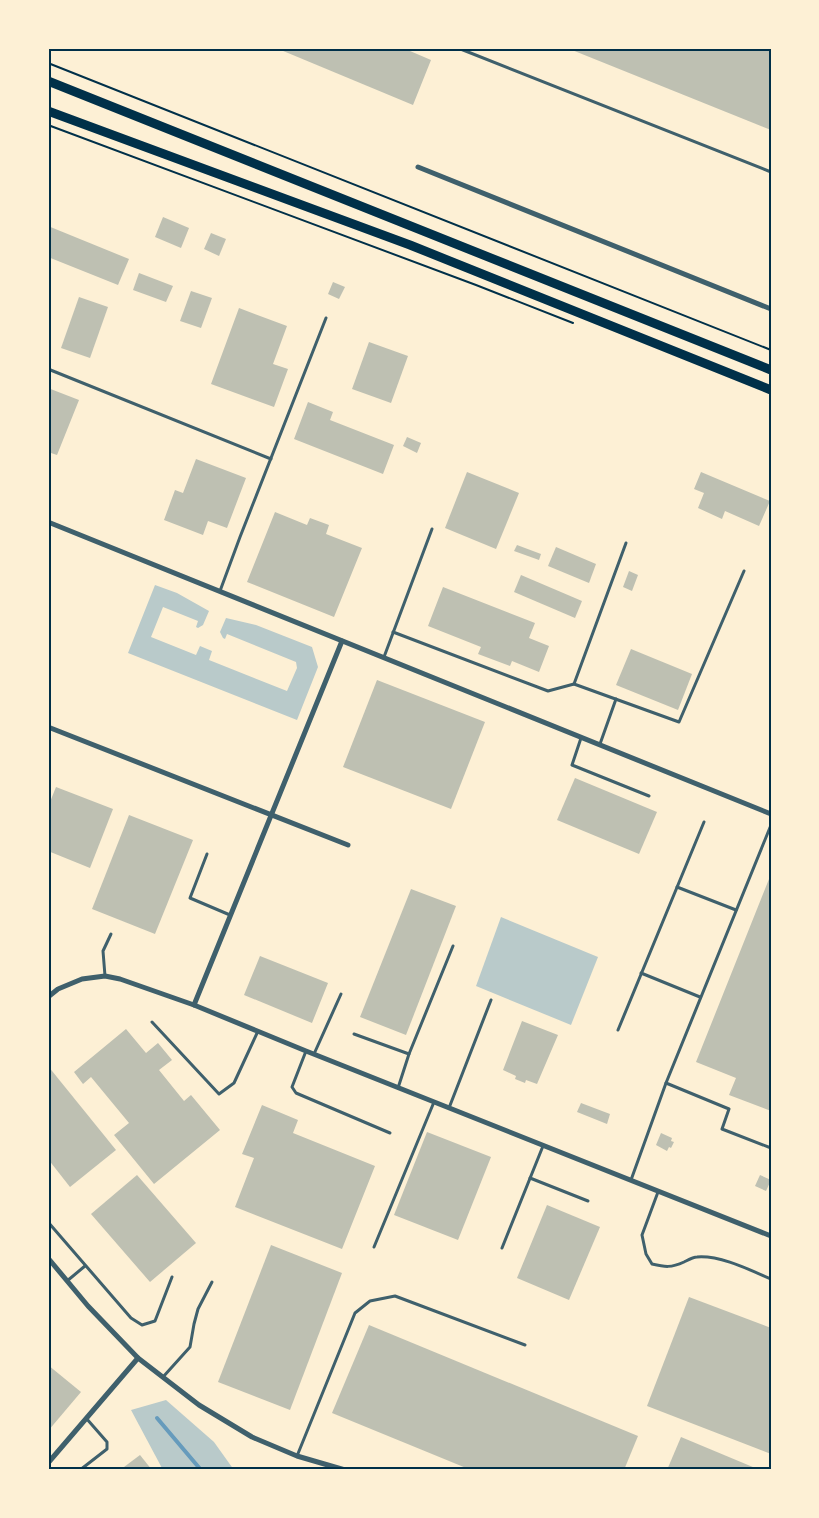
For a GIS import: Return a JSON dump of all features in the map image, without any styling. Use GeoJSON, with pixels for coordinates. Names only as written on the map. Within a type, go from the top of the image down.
{"type":"FeatureCollection","features":[{"type":"Feature","properties":{"kind":"highway"},"geometry":{"type":"LineString","coordinates":[[48,81],[771,370]]}},
{"type":"Feature","properties":{"kind":"highway"},"geometry":{"type":"LineString","coordinates":[[48,111],[410,245],[771,390]]}},
{"type":"Feature","properties":{"kind":"street"},"geometry":{"type":"LineString","coordinates":[[417,167],[771,309]]}},
{"type":"Feature","properties":{"kind":"street"},"geometry":{"type":"LineString","coordinates":[[48,522],[771,814]]}},
{"type":"Feature","properties":{"kind":"street"},"geometry":{"type":"LineString","coordinates":[[194,1005],[342,641]]}},
{"type":"Feature","properties":{"kind":"street"},"geometry":{"type":"LineString","coordinates":[[48,727],[348,845]]}},
{"type":"Feature","properties":{"kind":"street"},"geometry":{"type":"LineString","coordinates":[[48,997],[58,989],[82,979],[105,976],[120,979],[194,1005],[771,1236]]}},
{"type":"Feature","properties":{"kind":"street"},"geometry":{"type":"LineString","coordinates":[[48,1258],[88,1306],[138,1358],[199,1405],[252,1437],[297,1455],[345,1470]]}},
{"type":"Feature","properties":{"kind":"street"},"geometry":{"type":"LineString","coordinates":[[48,1463],[138,1358]]}},
{"type":"Feature","properties":{"kind":"lane"},"geometry":{"type":"LineString","coordinates":[[458,48],[771,172]]}},
{"type":"Feature","properties":{"kind":"lane"},"geometry":{"type":"LineString","coordinates":[[220,591],[326,318]]}},
{"type":"Feature","properties":{"kind":"lane"},"geometry":{"type":"LineString","coordinates":[[48,369],[271,459]]}},
{"type":"Feature","properties":{"kind":"lane"},"geometry":{"type":"LineString","coordinates":[[384,657],[432,529]]}},
{"type":"Feature","properties":{"kind":"lane"},"geometry":{"type":"LineString","coordinates":[[574,684],[626,543]]}},
{"type":"Feature","properties":{"kind":"lane"},"geometry":{"type":"LineString","coordinates":[[393,632],[548,691],[574,684],[679,722],[744,571]]}},
{"type":"Feature","properties":{"kind":"lane"},"geometry":{"type":"LineString","coordinates":[[600,744],[616,699]]}},
{"type":"Feature","properties":{"kind":"lane"},"geometry":{"type":"LineString","coordinates":[[582,736],[572,765],[649,796]]}},
{"type":"Feature","properties":{"kind":"lane"},"geometry":{"type":"LineString","coordinates":[[618,1030],[704,822]]}},
{"type":"Feature","properties":{"kind":"lane"},"geometry":{"type":"LineString","coordinates":[[630,1180],[700,997],[771,825]]}},
{"type":"Feature","properties":{"kind":"lane"},"geometry":{"type":"LineString","coordinates":[[207,854],[190,898],[230,915]]}},
{"type":"Feature","properties":{"kind":"lane"},"geometry":{"type":"LineString","coordinates":[[677,887],[736,910]]}},
{"type":"Feature","properties":{"kind":"lane"},"geometry":{"type":"LineString","coordinates":[[105,976],[103,951],[111,934]]}},
{"type":"Feature","properties":{"kind":"lane"},"geometry":{"type":"LineString","coordinates":[[398,1088],[409,1054],[453,946]]}},
{"type":"Feature","properties":{"kind":"lane"},"geometry":{"type":"LineString","coordinates":[[641,973],[700,997]]}},
{"type":"Feature","properties":{"kind":"lane"},"geometry":{"type":"LineString","coordinates":[[314,1054],[341,994]]}},
{"type":"Feature","properties":{"kind":"lane"},"geometry":{"type":"LineString","coordinates":[[449,1108],[491,1000]]}},
{"type":"Feature","properties":{"kind":"lane"},"geometry":{"type":"LineString","coordinates":[[152,1022],[219,1094],[234,1083],[258,1031]]}},
{"type":"Feature","properties":{"kind":"lane"},"geometry":{"type":"LineString","coordinates":[[354,1034],[409,1054]]}},
{"type":"Feature","properties":{"kind":"lane"},"geometry":{"type":"LineString","coordinates":[[306,1051],[292,1087],[296,1093],[390,1133]]}},
{"type":"Feature","properties":{"kind":"lane"},"geometry":{"type":"LineString","coordinates":[[666,1083],[729,1109],[722,1129],[771,1148]]}},
{"type":"Feature","properties":{"kind":"lane"},"geometry":{"type":"LineString","coordinates":[[374,1247],[434,1102]]}},
{"type":"Feature","properties":{"kind":"lane"},"geometry":{"type":"LineString","coordinates":[[502,1248],[543,1146]]}},
{"type":"Feature","properties":{"kind":"lane"},"geometry":{"type":"LineString","coordinates":[[530,1178],[588,1201]]}},
{"type":"Feature","properties":{"kind":"lane"},"geometry":{"type":"LineString","coordinates":[[658,1192],[642,1235],[646,1254],[652,1264],[667,1268],[696,1257],[713,1258],[771,1279]]}},
{"type":"Feature","properties":{"kind":"lane"},"geometry":{"type":"LineString","coordinates":[[48,1222],[131,1318],[142,1325],[155,1321],[172,1277]]}},
{"type":"Feature","properties":{"kind":"lane"},"geometry":{"type":"LineString","coordinates":[[67,1281],[85,1266]]}},
{"type":"Feature","properties":{"kind":"lane"},"geometry":{"type":"LineString","coordinates":[[163,1377],[190,1347],[198,1309],[212,1282]]}},
{"type":"Feature","properties":{"kind":"lane"},"geometry":{"type":"LineString","coordinates":[[297,1455],[356,1313],[370,1301],[394,1296],[525,1345]]}},
{"type":"Feature","properties":{"kind":"lane"},"geometry":{"type":"LineString","coordinates":[[80,1470],[107,1449],[107,1442],[86,1418]]}},
{"type":"Feature","properties":{"kind":"path"},"geometry":{"type":"LineString","coordinates":[[48,63],[771,350]]}},
{"type":"Feature","properties":{"kind":"path"},"geometry":{"type":"LineString","coordinates":[[48,125],[576,324]]}},
{"type":"Feature","properties":{"kind":"shaded area"},"geometry":{"type":"Polygon","coordinates":[[[155,585],[177,593],[209,611],[203,625],[198,628],[196,627],[198,621],[163,607],[151,637],[196,655],[200,646],[212,651],[209,660],[287,691],[297,668],[296,662],[227,634],[225,639],[223,638],[220,632],[226,618],[256,625],[312,647],[318,667],[297,720],[128,653],[155,585]]]}},
{"type":"Feature","properties":{"kind":"shaded area"},"geometry":{"type":"Polygon","coordinates":[[[501,917],[598,957],[571,1025],[476,986],[501,917]]]}},
{"type":"Feature","properties":{"kind":"shaded area"},"geometry":{"type":"Polygon","coordinates":[[[166,1400],[214,1442],[234,1470],[163,1470],[131,1410],[166,1400]]]}},
{"type":"Feature","properties":{"kind":"building"},"geometry":{"type":"Polygon","coordinates":[[[276,48],[403,48],[431,60],[413,105],[276,48]]]}},
{"type":"Feature","properties":{"kind":"building"},"geometry":{"type":"Polygon","coordinates":[[[567,48],[771,48],[771,130],[567,48]]]}},
{"type":"Feature","properties":{"kind":"building"},"geometry":{"type":"Polygon","coordinates":[[[163,217],[189,228],[181,248],[155,237],[163,217]]]}},
{"type":"Feature","properties":{"kind":"building"},"geometry":{"type":"Polygon","coordinates":[[[48,226],[129,259],[118,285],[48,257],[48,226]]]}},
{"type":"Feature","properties":{"kind":"building"},"geometry":{"type":"Polygon","coordinates":[[[211,233],[226,239],[219,256],[204,249],[211,233]]]}},
{"type":"Feature","properties":{"kind":"building"},"geometry":{"type":"Polygon","coordinates":[[[139,273],[173,286],[166,302],[133,290],[139,273]]]}},
{"type":"Feature","properties":{"kind":"building"},"geometry":{"type":"Polygon","coordinates":[[[333,282],[345,287],[339,299],[328,294],[333,282]]]}},
{"type":"Feature","properties":{"kind":"building"},"geometry":{"type":"Polygon","coordinates":[[[191,291],[212,298],[201,328],[180,321],[191,291]]]}},
{"type":"Feature","properties":{"kind":"building"},"geometry":{"type":"Polygon","coordinates":[[[79,297],[108,307],[90,358],[61,348],[79,297]]]}},
{"type":"Feature","properties":{"kind":"building"},"geometry":{"type":"Polygon","coordinates":[[[239,308],[287,326],[273,364],[288,369],[274,407],[211,384],[239,308]]]}},
{"type":"Feature","properties":{"kind":"building"},"geometry":{"type":"Polygon","coordinates":[[[369,342],[408,356],[391,403],[352,389],[369,342]]]}},
{"type":"Feature","properties":{"kind":"building"},"geometry":{"type":"Polygon","coordinates":[[[48,388],[79,400],[57,455],[48,452],[48,388]]]}},
{"type":"Feature","properties":{"kind":"building"},"geometry":{"type":"Polygon","coordinates":[[[308,402],[333,412],[330,420],[394,445],[383,474],[294,439],[308,402]]]}},
{"type":"Feature","properties":{"kind":"building"},"geometry":{"type":"Polygon","coordinates":[[[407,437],[421,443],[417,453],[403,446],[407,437]]]}},
{"type":"Feature","properties":{"kind":"building"},"geometry":{"type":"Polygon","coordinates":[[[196,459],[246,478],[227,528],[208,521],[203,535],[164,520],[175,490],[183,493],[196,459]]]}},
{"type":"Feature","properties":{"kind":"building"},"geometry":{"type":"Polygon","coordinates":[[[467,472],[519,493],[496,549],[445,528],[467,472]]]}},
{"type":"Feature","properties":{"kind":"building"},"geometry":{"type":"Polygon","coordinates":[[[701,472],[770,501],[759,526],[725,511],[722,519],[698,508],[704,493],[694,489],[701,472]]]}},
{"type":"Feature","properties":{"kind":"building"},"geometry":{"type":"Polygon","coordinates":[[[275,512],[307,525],[310,518],[329,525],[326,534],[362,548],[334,617],[247,582],[275,512]]]}},
{"type":"Feature","properties":{"kind":"building"},"geometry":{"type":"Polygon","coordinates":[[[517,545],[541,554],[539,560],[514,551],[517,545]]]}},
{"type":"Feature","properties":{"kind":"building"},"geometry":{"type":"Polygon","coordinates":[[[556,547],[596,564],[589,583],[548,566],[556,547]]]}},
{"type":"Feature","properties":{"kind":"building"},"geometry":{"type":"Polygon","coordinates":[[[629,571],[638,575],[632,591],[623,587],[629,571]]]}},
{"type":"Feature","properties":{"kind":"building"},"geometry":{"type":"Polygon","coordinates":[[[521,575],[582,601],[575,618],[514,592],[521,575]]]}},
{"type":"Feature","properties":{"kind":"building"},"geometry":{"type":"Polygon","coordinates":[[[443,587],[535,623],[529,638],[549,646],[539,672],[512,661],[510,666],[478,654],[481,647],[428,626],[443,587]]]}},
{"type":"Feature","properties":{"kind":"building"},"geometry":{"type":"Polygon","coordinates":[[[631,649],[692,674],[678,710],[616,685],[631,649]]]}},
{"type":"Feature","properties":{"kind":"building"},"geometry":{"type":"Polygon","coordinates":[[[377,680],[485,722],[451,809],[343,767],[377,680]]]}},
{"type":"Feature","properties":{"kind":"building"},"geometry":{"type":"Polygon","coordinates":[[[575,778],[657,812],[639,854],[557,820],[575,778]]]}},
{"type":"Feature","properties":{"kind":"building"},"geometry":{"type":"Polygon","coordinates":[[[56,787],[113,809],[90,868],[48,851],[48,807],[56,787]]]}},
{"type":"Feature","properties":{"kind":"building"},"geometry":{"type":"Polygon","coordinates":[[[129,815],[193,840],[155,934],[92,909],[129,815]]]}},
{"type":"Feature","properties":{"kind":"building"},"geometry":{"type":"Polygon","coordinates":[[[771,874],[771,1111],[729,1095],[736,1078],[696,1062],[771,874]]]}},
{"type":"Feature","properties":{"kind":"building"},"geometry":{"type":"Polygon","coordinates":[[[411,889],[456,906],[406,1035],[360,1017],[411,889]]]}},
{"type":"Feature","properties":{"kind":"building"},"geometry":{"type":"Polygon","coordinates":[[[260,956],[328,983],[312,1023],[244,995],[260,956]]]}},
{"type":"Feature","properties":{"kind":"building"},"geometry":{"type":"Polygon","coordinates":[[[522,1021],[558,1035],[537,1084],[515,1079],[516,1076],[503,1070],[522,1021]]]}},
{"type":"Feature","properties":{"kind":"building"},"geometry":{"type":"Polygon","coordinates":[[[126,1029],[146,1053],[158,1043],[172,1060],[159,1070],[184,1101],[191,1095],[220,1130],[154,1184],[114,1135],[129,1123],[91,1077],[83,1084],[74,1072],[126,1029]]]}},
{"type":"Feature","properties":{"kind":"building"},"geometry":{"type":"Polygon","coordinates":[[[48,1066],[116,1150],[70,1187],[48,1159],[48,1066]]]}},
{"type":"Feature","properties":{"kind":"building"},"geometry":{"type":"Polygon","coordinates":[[[581,1103],[610,1114],[607,1124],[577,1112],[581,1103]]]}},
{"type":"Feature","properties":{"kind":"building"},"geometry":{"type":"Polygon","coordinates":[[[262,1105],[298,1120],[293,1133],[375,1166],[342,1249],[235,1207],[254,1158],[242,1154],[262,1105]]]}},
{"type":"Feature","properties":{"kind":"building"},"geometry":{"type":"Polygon","coordinates":[[[427,1132],[491,1157],[458,1240],[394,1215],[427,1132]]]}},
{"type":"Feature","properties":{"kind":"building"},"geometry":{"type":"Polygon","coordinates":[[[661,1133],[672,1138],[671,1141],[674,1142],[667,1151],[656,1145],[661,1133]]]}},
{"type":"Feature","properties":{"kind":"building"},"geometry":{"type":"Polygon","coordinates":[[[137,1175],[196,1243],[150,1282],[91,1214],[137,1175]]]}},
{"type":"Feature","properties":{"kind":"building"},"geometry":{"type":"Polygon","coordinates":[[[760,1175],[771,1180],[766,1191],[755,1186],[760,1175]]]}},
{"type":"Feature","properties":{"kind":"building"},"geometry":{"type":"Polygon","coordinates":[[[547,1205],[600,1227],[569,1300],[517,1278],[547,1205]]]}},
{"type":"Feature","properties":{"kind":"building"},"geometry":{"type":"Polygon","coordinates":[[[271,1245],[342,1273],[290,1410],[218,1382],[271,1245]]]}},
{"type":"Feature","properties":{"kind":"building"},"geometry":{"type":"Polygon","coordinates":[[[689,1297],[771,1328],[771,1454],[647,1406],[689,1297]]]}},
{"type":"Feature","properties":{"kind":"building"},"geometry":{"type":"Polygon","coordinates":[[[369,1325],[638,1436],[624,1470],[471,1470],[332,1413],[369,1325]]]}},
{"type":"Feature","properties":{"kind":"building"},"geometry":{"type":"Polygon","coordinates":[[[48,1365],[81,1392],[48,1431],[48,1365]]]}},
{"type":"Feature","properties":{"kind":"building"},"geometry":{"type":"Polygon","coordinates":[[[681,1437],[760,1470],[667,1470],[681,1437]]]}},
{"type":"Feature","properties":{"kind":"building"},"geometry":{"type":"Polygon","coordinates":[[[140,1455],[152,1470],[120,1470],[140,1455]]]}},
{"type":"Feature","properties":{"kind":"waterway"},"geometry":{"type":"LineString","coordinates":[[157,1418],[201,1470]]}}]}
